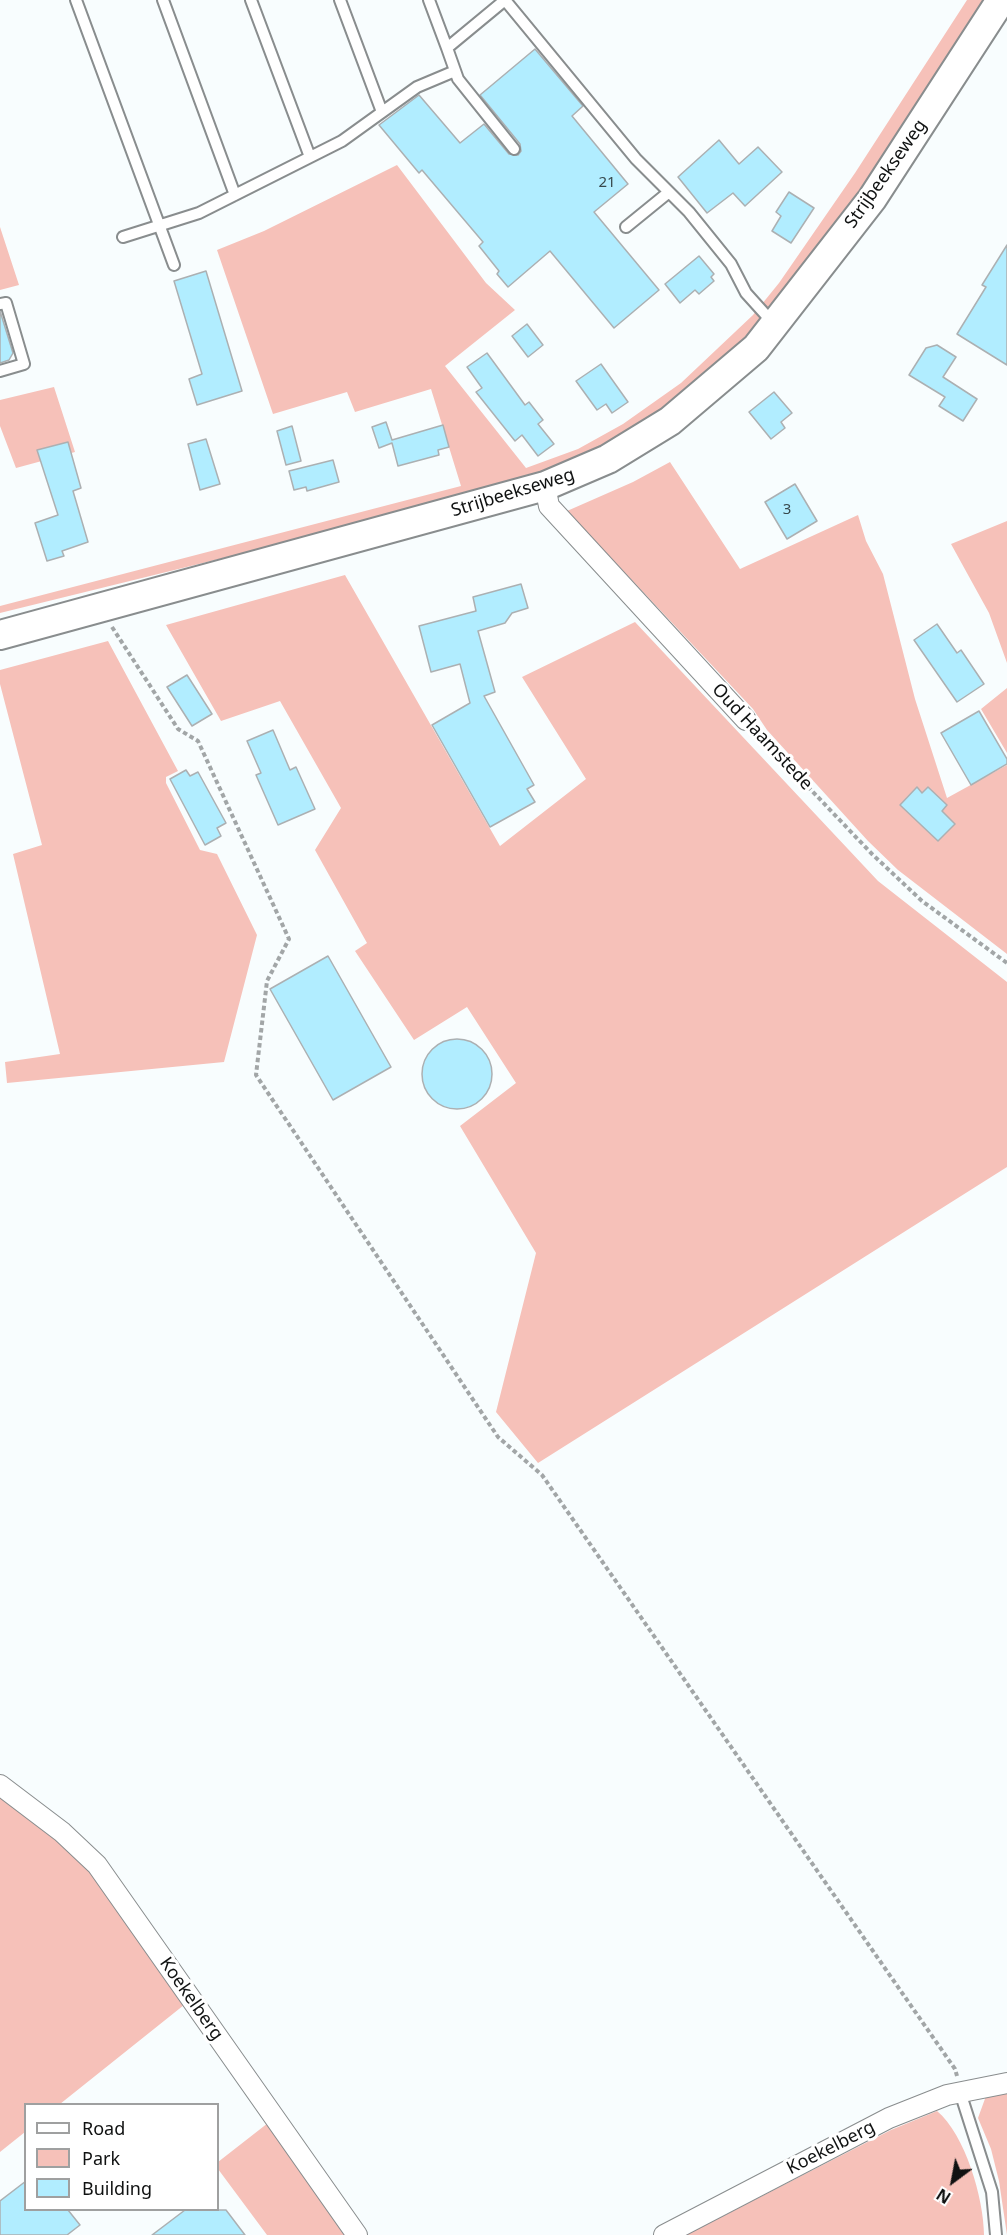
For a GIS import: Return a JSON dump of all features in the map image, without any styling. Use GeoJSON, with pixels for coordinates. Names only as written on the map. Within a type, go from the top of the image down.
{"type":"FeatureCollection","features":[{"type":"Feature","properties":{"kind":"main road","name":"Strijbeekseweg"},"geometry":{"type":"LineString","coordinates":[[0,635],[110,622],[545,486],[608,459],[670,421],[756,348],[872,200],[1001,0]]}},
{"type":"Feature","properties":{"kind":"street","name":"Oud Haamstede"},"geometry":{"type":"LineString","coordinates":[[545,486],[549,506],[746,720]]}},
{"type":"Feature","properties":{"kind":"street","name":"Koekelberg"},"geometry":{"type":"LineString","coordinates":[[0,1785],[62,1832],[97,1865],[357,2235]]}},
{"type":"Feature","properties":{"kind":"street","name":"Koekelberg"},"geometry":{"type":"LineString","coordinates":[[663,2235],[889,2118],[960,2092],[1007,2083]]}},
{"type":"Feature","properties":{"kind":"lane"},"geometry":{"type":"LineString","coordinates":[[76,0],[174,265]]}},
{"type":"Feature","properties":{"kind":"lane"},"geometry":{"type":"LineString","coordinates":[[163,0],[236,195]]}},
{"type":"Feature","properties":{"kind":"lane"},"geometry":{"type":"LineString","coordinates":[[251,0],[310,157]]}},
{"type":"Feature","properties":{"kind":"lane"},"geometry":{"type":"LineString","coordinates":[[340,0],[382,112]]}},
{"type":"Feature","properties":{"kind":"lane"},"geometry":{"type":"LineString","coordinates":[[429,0],[458,78],[514,149]]}},
{"type":"Feature","properties":{"kind":"lane"},"geometry":{"type":"LineString","coordinates":[[447,48],[505,0],[636,159],[689,212],[731,264],[746,293],[774,324]]}},
{"type":"Feature","properties":{"kind":"lane"},"geometry":{"type":"LineString","coordinates":[[123,237],[199,213],[236,195],[342,141],[417,87],[455,71]]}},
{"type":"Feature","properties":{"kind":"lane"},"geometry":{"type":"LineString","coordinates":[[626,227],[669,192]]}},
{"type":"Feature","properties":{"kind":"lane"},"geometry":{"type":"LineString","coordinates":[[0,304],[6,303],[24,364],[0,371]]}},
{"type":"Feature","properties":{"kind":"lane"},"geometry":{"type":"LineString","coordinates":[[960,2092],[992,2192],[996,2235]]}},
{"type":"Feature","properties":{"kind":"path"},"geometry":{"type":"LineString","coordinates":[[110,622],[178,729],[198,741],[289,939],[267,981],[256,1075],[498,1437],[542,1475],[956,2069],[960,2092]]}},
{"type":"Feature","properties":{"kind":"path","name":"Oud Haamstede"},"geometry":{"type":"LineString","coordinates":[[746,720],[872,854],[922,902],[1007,963]]}},
{"type":"Feature","properties":{"kind":"green space"},"geometry":{"type":"Polygon","coordinates":[[[967,0],[988,0],[852,206],[744,342],[697,384],[629,433],[586,459],[499,490],[0,613],[0,606],[461,486],[431,389],[355,412],[347,392],[273,414],[217,250],[264,231],[397,165],[486,283],[515,310],[445,366],[526,468],[578,449],[623,424],[681,383],[753,315],[779,283],[855,173],[967,0]]]}},
{"type":"Feature","properties":{"kind":"green space"},"geometry":{"type":"Polygon","coordinates":[[[0,227],[19,285],[0,290],[0,227]]]}},
{"type":"Feature","properties":{"kind":"green space"},"geometry":{"type":"Polygon","coordinates":[[[54,387],[75,452],[16,468],[0,426],[0,400],[54,387]]]}},
{"type":"Feature","properties":{"kind":"green space"},"geometry":{"type":"Polygon","coordinates":[[[670,462],[740,569],[858,515],[866,541],[883,574],[915,699],[947,798],[1007,765],[1007,954],[898,870],[868,841],[767,730],[753,709],[567,511],[633,482],[670,462]]]}},
{"type":"Feature","properties":{"kind":"green space"},"geometry":{"type":"Polygon","coordinates":[[[1007,521],[1007,663],[989,613],[951,544],[1007,521]]]}},
{"type":"Feature","properties":{"kind":"green space"},"geometry":{"type":"Polygon","coordinates":[[[345,575],[500,846],[586,779],[522,677],[635,622],[878,881],[1007,982],[1007,1167],[538,1463],[496,1412],[536,1253],[460,1126],[516,1083],[467,1007],[414,1040],[355,951],[367,943],[315,850],[341,808],[280,701],[221,721],[166,625],[345,575]]]}},
{"type":"Feature","properties":{"kind":"green space"},"geometry":{"type":"Polygon","coordinates":[[[108,641],[178,771],[166,777],[166,783],[200,850],[217,854],[257,935],[224,1062],[7,1083],[5,1062],[60,1054],[13,854],[42,845],[0,684],[0,670],[108,641]]]}},
{"type":"Feature","properties":{"kind":"green space"},"geometry":{"type":"Polygon","coordinates":[[[1007,688],[1007,753],[981,709],[1007,688]]]}},
{"type":"Feature","properties":{"kind":"green space"},"geometry":{"type":"Polygon","coordinates":[[[0,1795],[77,1854],[184,2005],[61,2103],[24,2103],[24,2133],[0,2152],[0,1795]]]}},
{"type":"Feature","properties":{"kind":"green space"},"geometry":{"type":"Polygon","coordinates":[[[1007,2092],[1007,2235],[999,2181],[991,2149],[978,2118],[986,2096],[1007,2092]]]}},
{"type":"Feature","properties":{"kind":"green space"},"geometry":{"type":"Polygon","coordinates":[[[937,2111],[956,2135],[971,2168],[981,2204],[984,2235],[686,2235],[891,2130],[937,2111]]]}},
{"type":"Feature","properties":{"kind":"green space"},"geometry":{"type":"Polygon","coordinates":[[[268,2123],[347,2235],[267,2235],[219,2170],[219,2161],[268,2123]]]}},
{"type":"Feature","properties":{"kind":"building"},"geometry":{"type":"Polygon","coordinates":[[[535,49],[583,106],[572,116],[628,184],[594,212],[659,290],[614,328],[550,251],[508,287],[497,274],[499,271],[479,246],[483,242],[422,170],[419,173],[379,125],[419,95],[460,143],[484,124],[509,154],[518,155],[521,151],[520,144],[480,95],[535,49]]]}},
{"type":"Feature","properties":{"kind":"building"},"geometry":{"type":"Polygon","coordinates":[[[719,140],[739,164],[758,147],[782,172],[745,206],[733,193],[707,213],[678,177],[719,140]]]}},
{"type":"Feature","properties":{"kind":"building"},"geometry":{"type":"Polygon","coordinates":[[[789,192],[814,208],[791,243],[772,231],[781,216],[776,212],[789,192]]]}},
{"type":"Feature","properties":{"kind":"building"},"geometry":{"type":"Polygon","coordinates":[[[1007,245],[1007,365],[957,334],[986,287],[982,285],[1007,245]]]}},
{"type":"Feature","properties":{"kind":"building"},"geometry":{"type":"Polygon","coordinates":[[[699,256],[714,274],[711,277],[714,281],[699,294],[695,290],[680,303],[665,284],[699,256]]]}},
{"type":"Feature","properties":{"kind":"building"},"geometry":{"type":"Polygon","coordinates":[[[206,271],[242,391],[197,405],[189,379],[202,374],[174,281],[206,271]]]}},
{"type":"Feature","properties":{"kind":"building"},"geometry":{"type":"Polygon","coordinates":[[[0,311],[13,353],[9,360],[0,363],[0,311]]]}},
{"type":"Feature","properties":{"kind":"building"},"geometry":{"type":"Polygon","coordinates":[[[527,324],[543,345],[528,357],[512,336],[527,324]]]}},
{"type":"Feature","properties":{"kind":"building"},"geometry":{"type":"Polygon","coordinates":[[[937,345],[956,357],[943,377],[977,399],[963,421],[939,406],[945,397],[909,375],[926,348],[937,345]]]}},
{"type":"Feature","properties":{"kind":"building"},"geometry":{"type":"Polygon","coordinates":[[[487,353],[525,405],[529,402],[543,420],[538,424],[554,444],[538,456],[522,435],[515,441],[476,392],[482,388],[467,367],[487,353]]]}},
{"type":"Feature","properties":{"kind":"building"},"geometry":{"type":"Polygon","coordinates":[[[601,364],[628,402],[612,413],[606,404],[597,410],[576,381],[601,364]]]}},
{"type":"Feature","properties":{"kind":"building"},"geometry":{"type":"Polygon","coordinates":[[[774,392],[792,413],[781,422],[785,428],[771,439],[749,412],[774,392]]]}},
{"type":"Feature","properties":{"kind":"building"},"geometry":{"type":"Polygon","coordinates":[[[386,422],[392,440],[443,425],[449,447],[438,450],[439,455],[398,466],[392,443],[379,448],[372,427],[386,422]]]}},
{"type":"Feature","properties":{"kind":"building"},"geometry":{"type":"Polygon","coordinates":[[[292,426],[301,461],[286,465],[277,431],[292,426]]]}},
{"type":"Feature","properties":{"kind":"building"},"geometry":{"type":"Polygon","coordinates":[[[206,439],[220,484],[200,490],[188,444],[206,439]]]}},
{"type":"Feature","properties":{"kind":"building"},"geometry":{"type":"Polygon","coordinates":[[[68,442],[81,488],[73,491],[88,542],[62,551],[64,556],[47,561],[35,523],[58,515],[37,450],[68,442]]]}},
{"type":"Feature","properties":{"kind":"building"},"geometry":{"type":"Polygon","coordinates":[[[333,460],[339,482],[307,491],[306,487],[294,490],[289,471],[333,460]]]}},
{"type":"Feature","properties":{"kind":"building"},"geometry":{"type":"Polygon","coordinates":[[[795,484],[817,521],[787,539],[765,502],[795,484]]]}},
{"type":"Feature","properties":{"kind":"building"},"geometry":{"type":"Polygon","coordinates":[[[521,584],[528,608],[512,613],[505,623],[478,631],[495,692],[484,696],[534,785],[527,789],[535,802],[490,827],[432,725],[470,703],[460,664],[431,672],[419,626],[476,611],[473,597],[521,584]]]}},
{"type":"Feature","properties":{"kind":"building"},"geometry":{"type":"Polygon","coordinates":[[[937,624],[957,653],[961,650],[984,684],[957,702],[914,640],[937,624]]]}},
{"type":"Feature","properties":{"kind":"building"},"geometry":{"type":"Polygon","coordinates":[[[187,675],[212,714],[192,726],[167,687],[187,675]]]}},
{"type":"Feature","properties":{"kind":"building"},"geometry":{"type":"Polygon","coordinates":[[[979,711],[1007,759],[1007,764],[971,785],[941,733],[979,711]]]}},
{"type":"Feature","properties":{"kind":"building"},"geometry":{"type":"Polygon","coordinates":[[[273,730],[290,770],[296,767],[315,809],[278,825],[256,775],[261,773],[247,741],[273,730]]]}},
{"type":"Feature","properties":{"kind":"building"},"geometry":{"type":"Polygon","coordinates":[[[186,770],[190,776],[198,772],[226,823],[217,828],[221,836],[205,845],[170,779],[186,770]]]}},
{"type":"Feature","properties":{"kind":"building"},"geometry":{"type":"Polygon","coordinates":[[[917,787],[922,793],[928,787],[947,805],[942,811],[955,824],[938,841],[900,805],[917,787]]]}},
{"type":"Feature","properties":{"kind":"building"},"geometry":{"type":"Polygon","coordinates":[[[328,956],[391,1067],[333,1100],[270,989],[328,956]]]}},
{"type":"Feature","properties":{"kind":"building"},"geometry":{"type":"Polygon","coordinates":[[[457,1039],[470,1042],[482,1049],[489,1061],[492,1074],[489,1087],[482,1099],[470,1106],[457,1109],[444,1106],[432,1099],[425,1087],[422,1074],[425,1061],[432,1049],[444,1042],[457,1039]]]}},
{"type":"Feature","properties":{"kind":"building"},"geometry":{"type":"Polygon","coordinates":[[[24,2183],[24,2211],[69,2211],[80,2225],[67,2235],[0,2235],[0,2201],[24,2183]]]}},
{"type":"Feature","properties":{"kind":"building"},"geometry":{"type":"Polygon","coordinates":[[[226,2210],[245,2235],[152,2235],[184,2211],[226,2210]]]}}]}
